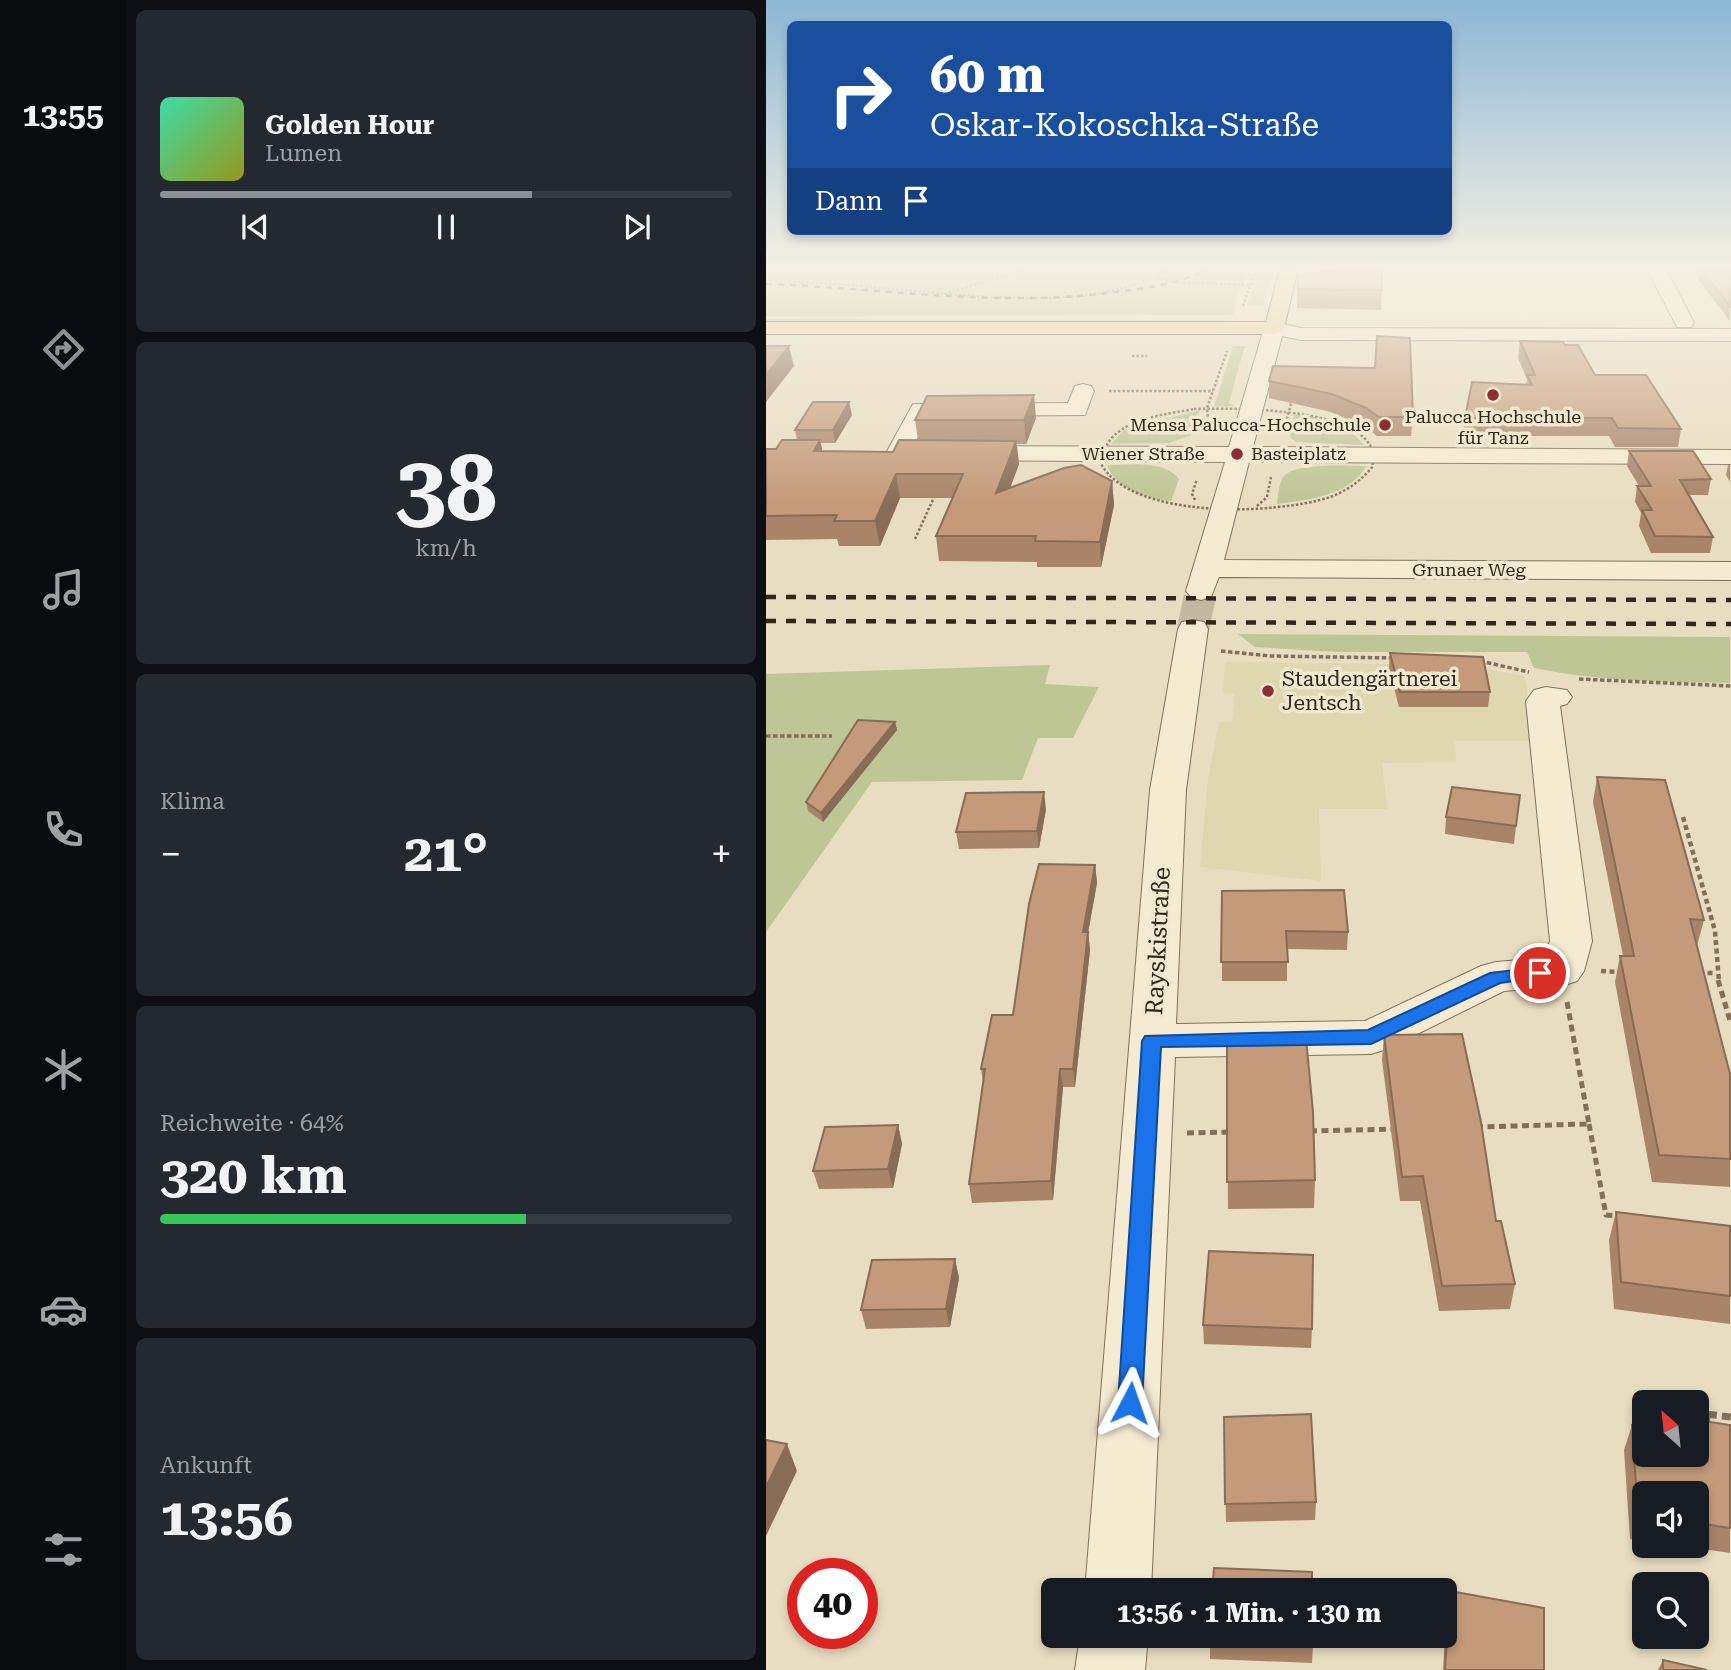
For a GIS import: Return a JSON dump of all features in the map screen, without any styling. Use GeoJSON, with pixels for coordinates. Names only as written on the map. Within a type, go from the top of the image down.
{"type":"FeatureCollection","features":[{"type":"Feature","properties":{"kind":"street"},"geometry":{"type":"LineString","coordinates":[[1238,454],[1269,347]]}},
{"type":"Feature","properties":{"kind":"street","name":"Wiener Straße"},"geometry":{"type":"LineString","coordinates":[[1083,391],[1077,410],[921,409],[889,453],[1730,457]]}},
{"type":"Feature","properties":{"kind":"street","name":"Grunaer Weg"},"geometry":{"type":"LineString","coordinates":[[1238,454],[1204,580],[1530,570],[1730,571]]}},
{"type":"Feature","properties":{"kind":"street","name":"Rayskistraße"},"geometry":{"type":"LineString","coordinates":[[1119,1578],[1168,790],[1191,639]]}},
{"type":"Feature","properties":{"kind":"street"},"geometry":{"type":"LineString","coordinates":[[1152,1041],[1371,1037],[1496,977],[1562,971],[1571,941],[1543,701],[1552,683]]}},
{"type":"Feature","properties":{"kind":"street"},"geometry":{"type":"LineString","coordinates":[[1110,1670],[1113,1648]]}},
{"type":"Feature","properties":{"kind":"path"},"geometry":{"type":"LineString","coordinates":[[1209,440],[1207,408],[1228,347]]}},
{"type":"Feature","properties":{"kind":"path"},"geometry":{"type":"LineString","coordinates":[[1132,356],[1147,356]]}},
{"type":"Feature","properties":{"kind":"path"},"geometry":{"type":"LineString","coordinates":[[1083,391],[1213,391]]}},
{"type":"Feature","properties":{"kind":"path"},"geometry":{"type":"LineString","coordinates":[[1290,412],[1293,391]]}},
{"type":"Feature","properties":{"kind":"path"},"geometry":{"type":"LineString","coordinates":[[915,540],[939,453]]}},
{"type":"Feature","properties":{"kind":"path"},"geometry":{"type":"LineString","coordinates":[[1191,639],[1271,656],[1397,658]]}},
{"type":"Feature","properties":{"kind":"path"},"geometry":{"type":"LineString","coordinates":[[1467,659],[1552,683],[1730,686]]}},
{"type":"Feature","properties":{"kind":"path"},"geometry":{"type":"LineString","coordinates":[[767,738],[832,736]]}},
{"type":"Feature","properties":{"kind":"path"},"geometry":{"type":"LineString","coordinates":[[1683,817],[1715,932],[1716,973],[1730,1024]]}},
{"type":"Feature","properties":{"kind":"path"},"geometry":{"type":"LineString","coordinates":[[1626,972],[1562,971],[1606,1215],[1631,1217]]}},
{"type":"Feature","properties":{"kind":"path"},"geometry":{"type":"LineString","coordinates":[[1690,972],[1716,973]]}},
{"type":"Feature","properties":{"kind":"path"},"geometry":{"type":"LineString","coordinates":[[1463,1127],[1588,1124]]}},
{"type":"Feature","properties":{"kind":"path"},"geometry":{"type":"LineString","coordinates":[[1299,1131],[1400,1129]]}},
{"type":"Feature","properties":{"kind":"path"},"geometry":{"type":"LineString","coordinates":[[1148,1134],[1238,1132]]}},
{"type":"Feature","properties":{"kind":"path"},"geometry":{"type":"LineString","coordinates":[[1709,1414],[1730,1417]]}},
{"type":"Feature","properties":{"kind":"shaded area","name":"Staudengärtnerei Jentsch"},"geometry":{"type":"Polygon","coordinates":[[[1225,662],[1466,665],[1523,676],[1527,684],[1529,741],[1455,741],[1456,762],[1382,763],[1387,809],[1319,809],[1321,881],[1200,867],[1208,779],[1219,722],[1232,722],[1235,693],[1223,692],[1225,662]]]}},
{"type":"Feature","properties":{"kind":"green space"},"geometry":{"type":"Polygon","coordinates":[[[1233,347],[1247,347],[1244,348],[1229,403],[1235,406],[1214,407],[1233,347]]]}},
{"type":"Feature","properties":{"kind":"green space"},"geometry":{"type":"Polygon","coordinates":[[[1200,410],[1192,435],[1169,443],[1111,444],[1123,431],[1132,427],[1200,410]]]}},
{"type":"Feature","properties":{"kind":"green space"},"geometry":{"type":"Polygon","coordinates":[[[1294,414],[1332,422],[1350,432],[1364,445],[1296,442],[1290,437],[1294,414]]]}},
{"type":"Feature","properties":{"kind":"green space"},"geometry":{"type":"Polygon","coordinates":[[[1145,464],[1164,468],[1179,479],[1171,501],[1152,498],[1125,487],[1111,474],[1107,465],[1145,464]]]}},
{"type":"Feature","properties":{"kind":"green space"},"geometry":{"type":"Polygon","coordinates":[[[1322,466],[1366,466],[1350,484],[1339,490],[1314,498],[1277,504],[1283,477],[1289,472],[1322,466]]]}},
{"type":"Feature","properties":{"kind":"green space"},"geometry":{"type":"Polygon","coordinates":[[[1238,634],[1730,637],[1730,683],[1582,676],[1534,668],[1527,652],[1337,652],[1255,647],[1238,634]]]}},
{"type":"Feature","properties":{"kind":"green space"},"geometry":{"type":"Polygon","coordinates":[[[1050,665],[1045,684],[1099,687],[1073,738],[1038,738],[1022,780],[872,782],[766,932],[766,674],[1050,665]]]}},
{"type":"Feature","properties":{"kind":"building"},"geometry":{"type":"Polygon","coordinates":[[[766,347],[788,347],[766,375],[766,347]]]}},
{"type":"Feature","properties":{"kind":"building"},"geometry":{"type":"Polygon","coordinates":[[[1376,347],[1410,347],[1413,417],[1379,417],[1366,408],[1332,394],[1269,381],[1273,366],[1375,368],[1376,347]]]}},
{"type":"Feature","properties":{"kind":"building"},"geometry":{"type":"Polygon","coordinates":[[[1523,347],[1579,347],[1595,375],[1646,375],[1681,429],[1618,428],[1612,418],[1465,418],[1472,382],[1532,385],[1527,375],[1535,375],[1523,347]]]}},
{"type":"Feature","properties":{"kind":"building"},"geometry":{"type":"Polygon","coordinates":[[[1034,395],[1024,420],[915,420],[927,396],[1034,395]]]}},
{"type":"Feature","properties":{"kind":"building"},"geometry":{"type":"Polygon","coordinates":[[[813,402],[849,402],[833,430],[795,430],[813,402]]]}},
{"type":"Feature","properties":{"kind":"building"},"geometry":{"type":"Polygon","coordinates":[[[782,440],[820,440],[814,451],[893,452],[899,440],[1016,441],[996,493],[1064,468],[1081,465],[1112,481],[1100,542],[1035,541],[1036,536],[936,536],[963,474],[896,474],[875,521],[834,521],[837,515],[766,516],[766,449],[776,449],[782,440]]]}},
{"type":"Feature","properties":{"kind":"building"},"geometry":{"type":"Polygon","coordinates":[[[1629,451],[1693,451],[1711,479],[1680,480],[1713,537],[1655,536],[1642,510],[1652,510],[1637,486],[1651,486],[1629,451]]]}},
{"type":"Feature","properties":{"kind":"building"},"geometry":{"type":"Polygon","coordinates":[[[1390,653],[1483,657],[1490,692],[1400,692],[1390,653]]]}},
{"type":"Feature","properties":{"kind":"building"},"geometry":{"type":"Polygon","coordinates":[[[858,720],[895,722],[821,813],[806,802],[858,720]]]}},
{"type":"Feature","properties":{"kind":"building"},"geometry":{"type":"Polygon","coordinates":[[[1597,777],[1665,780],[1704,920],[1690,919],[1730,1074],[1730,1159],[1659,1155],[1620,956],[1634,956],[1597,777]]]}},
{"type":"Feature","properties":{"kind":"building"},"geometry":{"type":"Polygon","coordinates":[[[1452,787],[1520,795],[1516,826],[1446,817],[1452,787]]]}},
{"type":"Feature","properties":{"kind":"building"},"geometry":{"type":"Polygon","coordinates":[[[1044,792],[1037,831],[956,832],[966,793],[1044,792]]]}},
{"type":"Feature","properties":{"kind":"building"},"geometry":{"type":"Polygon","coordinates":[[[1039,864],[1095,865],[1083,932],[1088,932],[1073,1069],[1060,1069],[1051,1181],[969,1184],[985,1069],[981,1069],[992,1015],[1013,1015],[1029,904],[1039,864]]]}},
{"type":"Feature","properties":{"kind":"building"},"geometry":{"type":"Polygon","coordinates":[[[1344,890],[1348,932],[1286,931],[1288,962],[1221,962],[1222,891],[1344,890]]]}},
{"type":"Feature","properties":{"kind":"building"},"geometry":{"type":"Polygon","coordinates":[[[1462,1034],[1481,1122],[1496,1221],[1501,1221],[1515,1284],[1442,1286],[1423,1176],[1402,1177],[1384,1035],[1462,1034]]]}},
{"type":"Feature","properties":{"kind":"building"},"geometry":{"type":"Polygon","coordinates":[[[1306,1038],[1313,1112],[1315,1180],[1227,1182],[1227,1039],[1306,1038]]]}},
{"type":"Feature","properties":{"kind":"building"},"geometry":{"type":"Polygon","coordinates":[[[898,1125],[888,1169],[813,1171],[825,1127],[898,1125]]]}},
{"type":"Feature","properties":{"kind":"building"},"geometry":{"type":"Polygon","coordinates":[[[1616,1212],[1730,1226],[1730,1296],[1621,1282],[1616,1212]]]}},
{"type":"Feature","properties":{"kind":"building"},"geometry":{"type":"Polygon","coordinates":[[[1209,1251],[1313,1255],[1312,1329],[1203,1325],[1209,1251]]]}},
{"type":"Feature","properties":{"kind":"building"},"geometry":{"type":"Polygon","coordinates":[[[955,1259],[946,1309],[861,1310],[872,1260],[955,1259]]]}},
{"type":"Feature","properties":{"kind":"building"},"geometry":{"type":"Polygon","coordinates":[[[1311,1414],[1316,1502],[1225,1504],[1224,1417],[1311,1414]]]}},
{"type":"Feature","properties":{"kind":"building"},"geometry":{"type":"Polygon","coordinates":[[[1709,1422],[1730,1425],[1730,1528],[1709,1525],[1709,1481],[1636,1481],[1635,1467],[1709,1467],[1709,1422]]]}},
{"type":"Feature","properties":{"kind":"building"},"geometry":{"type":"Polygon","coordinates":[[[766,1440],[787,1444],[766,1487],[766,1440]]]}},
{"type":"Feature","properties":{"kind":"building"},"geometry":{"type":"Polygon","coordinates":[[[1214,1568],[1312,1572],[1312,1578],[1213,1578],[1214,1568]]]}},
{"type":"Feature","properties":{"kind":"building"},"geometry":{"type":"Polygon","coordinates":[[[1457,1592],[1544,1608],[1544,1670],[1445,1670],[1446,1648],[1457,1648],[1457,1592]]]}},
{"type":"Feature","properties":{"kind":"building"},"geometry":{"type":"Polygon","coordinates":[[[1663,1660],[1707,1670],[1663,1670],[1663,1660]]]}},
{"type":"Feature","properties":{"kind":"tunnel"},"geometry":{"type":"LineString","coordinates":[[1193,629],[1201,591]]}},
{"type":"Feature","properties":{"kind":"railway"},"geometry":{"type":"LineString","coordinates":[[766,597],[1731,600]]}},
{"type":"Feature","properties":{"kind":"railway"},"geometry":{"type":"LineString","coordinates":[[766,621],[1731,624]]}},
{"type":"Feature","properties":{"kind":"place","name":"Palucca Hochschule für Tanz"},"geometry":{"type":"Point","coordinates":[1493,395]}},
{"type":"Feature","properties":{"kind":"place","name":"Mensa Palucca-Hochschule"},"geometry":{"type":"Point","coordinates":[1385,425]}},
{"type":"Feature","properties":{"kind":"place","name":"Basteiplatz"},"geometry":{"type":"Point","coordinates":[1237,454]}},
{"type":"Feature","properties":{"kind":"place","name":"Staudengärtnerei Jentsch"},"geometry":{"type":"Point","coordinates":[1268,691]}},
{"type":"Feature","properties":{"kind":"route"},"geometry":{"type":"LineString","coordinates":[[1130,1403],[1152,1041],[1371,1037],[1496,977],[1540,973]]}}]}
